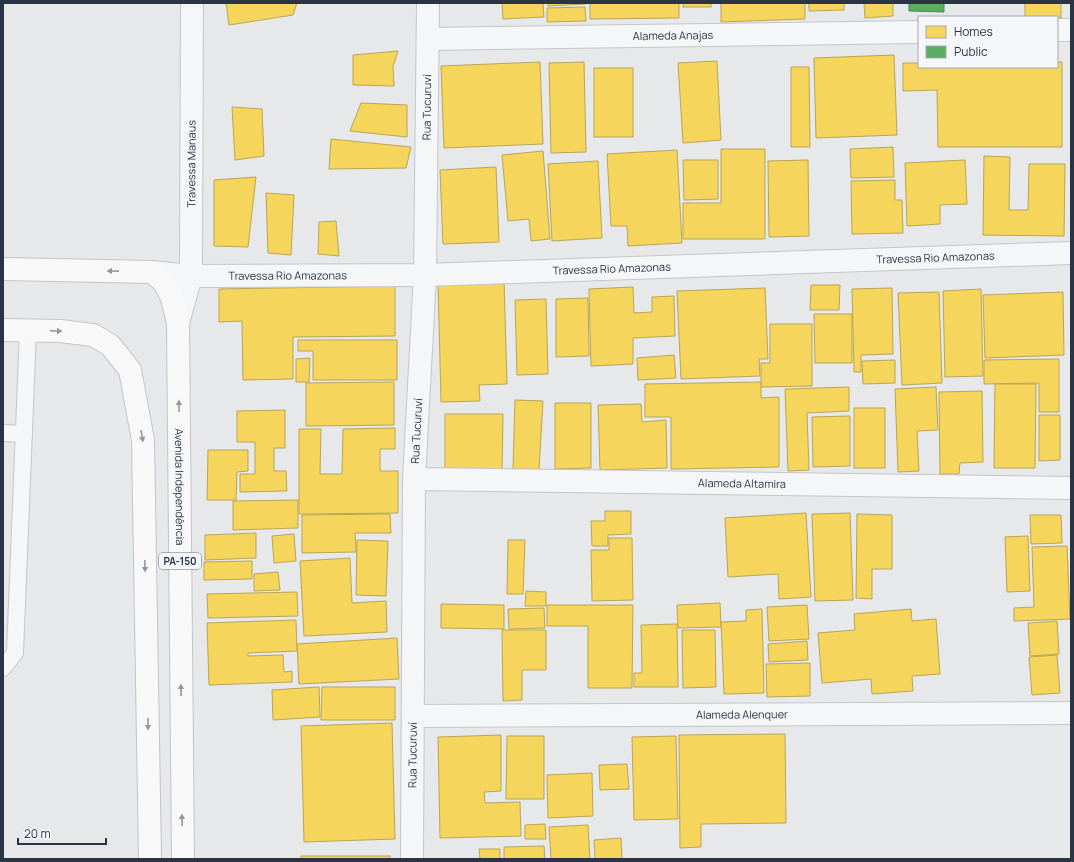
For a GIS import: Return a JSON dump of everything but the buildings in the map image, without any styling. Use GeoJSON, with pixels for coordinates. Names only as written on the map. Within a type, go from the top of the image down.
{"type":"FeatureCollection","features":[{"type":"Feature","properties":{"kind":"main road"},"geometry":{"type":"LineString","coordinates":[[3,269],[152,272]]}},
{"type":"Feature","properties":{"kind":"main road","name":"Avenida Independência"},"geometry":{"type":"LineString","coordinates":[[152,272],[164,282],[172,298],[178,323],[183,859]]}},
{"type":"Feature","properties":{"kind":"main road","name":"PA-150"},"geometry":{"type":"LineString","coordinates":[[3,330],[60,331],[93,335],[110,345],[130,370],[143,440],[150,859]]}},
{"type":"Feature","properties":{"kind":"street","name":"Travessa Manaus"},"geometry":{"type":"LineString","coordinates":[[178,323],[191,276],[192,3]]}},
{"type":"Feature","properties":{"kind":"street","name":"Rua Tucuruví"},"geometry":{"type":"LineString","coordinates":[[412,859],[414,479],[425,275],[428,3]]}},
{"type":"Feature","properties":{"kind":"street"},"geometry":{"type":"LineString","coordinates":[[1058,30],[1071,30]]}},
{"type":"Feature","properties":{"kind":"street","name":"Alameda Anajas"},"geometry":{"type":"LineString","coordinates":[[428,39],[918,32]]}},
{"type":"Feature","properties":{"kind":"street","name":"Travessa Rio Amazonas"},"geometry":{"type":"LineString","coordinates":[[152,272],[191,276],[425,275],[1071,252]]}},
{"type":"Feature","properties":{"kind":"street","name":"Alameda Altamira"},"geometry":{"type":"LineString","coordinates":[[414,479],[1071,488]]}},
{"type":"Feature","properties":{"kind":"street","name":"Alameda Alenquer"},"geometry":{"type":"LineString","coordinates":[[413,716],[1071,713]]}},
{"type":"Feature","properties":{"kind":"lane"},"geometry":{"type":"LineString","coordinates":[[3,668],[15,653],[28,330]]}},
{"type":"Feature","properties":{"kind":"lane"},"geometry":{"type":"LineString","coordinates":[[3,433],[24,434]]}}]}
